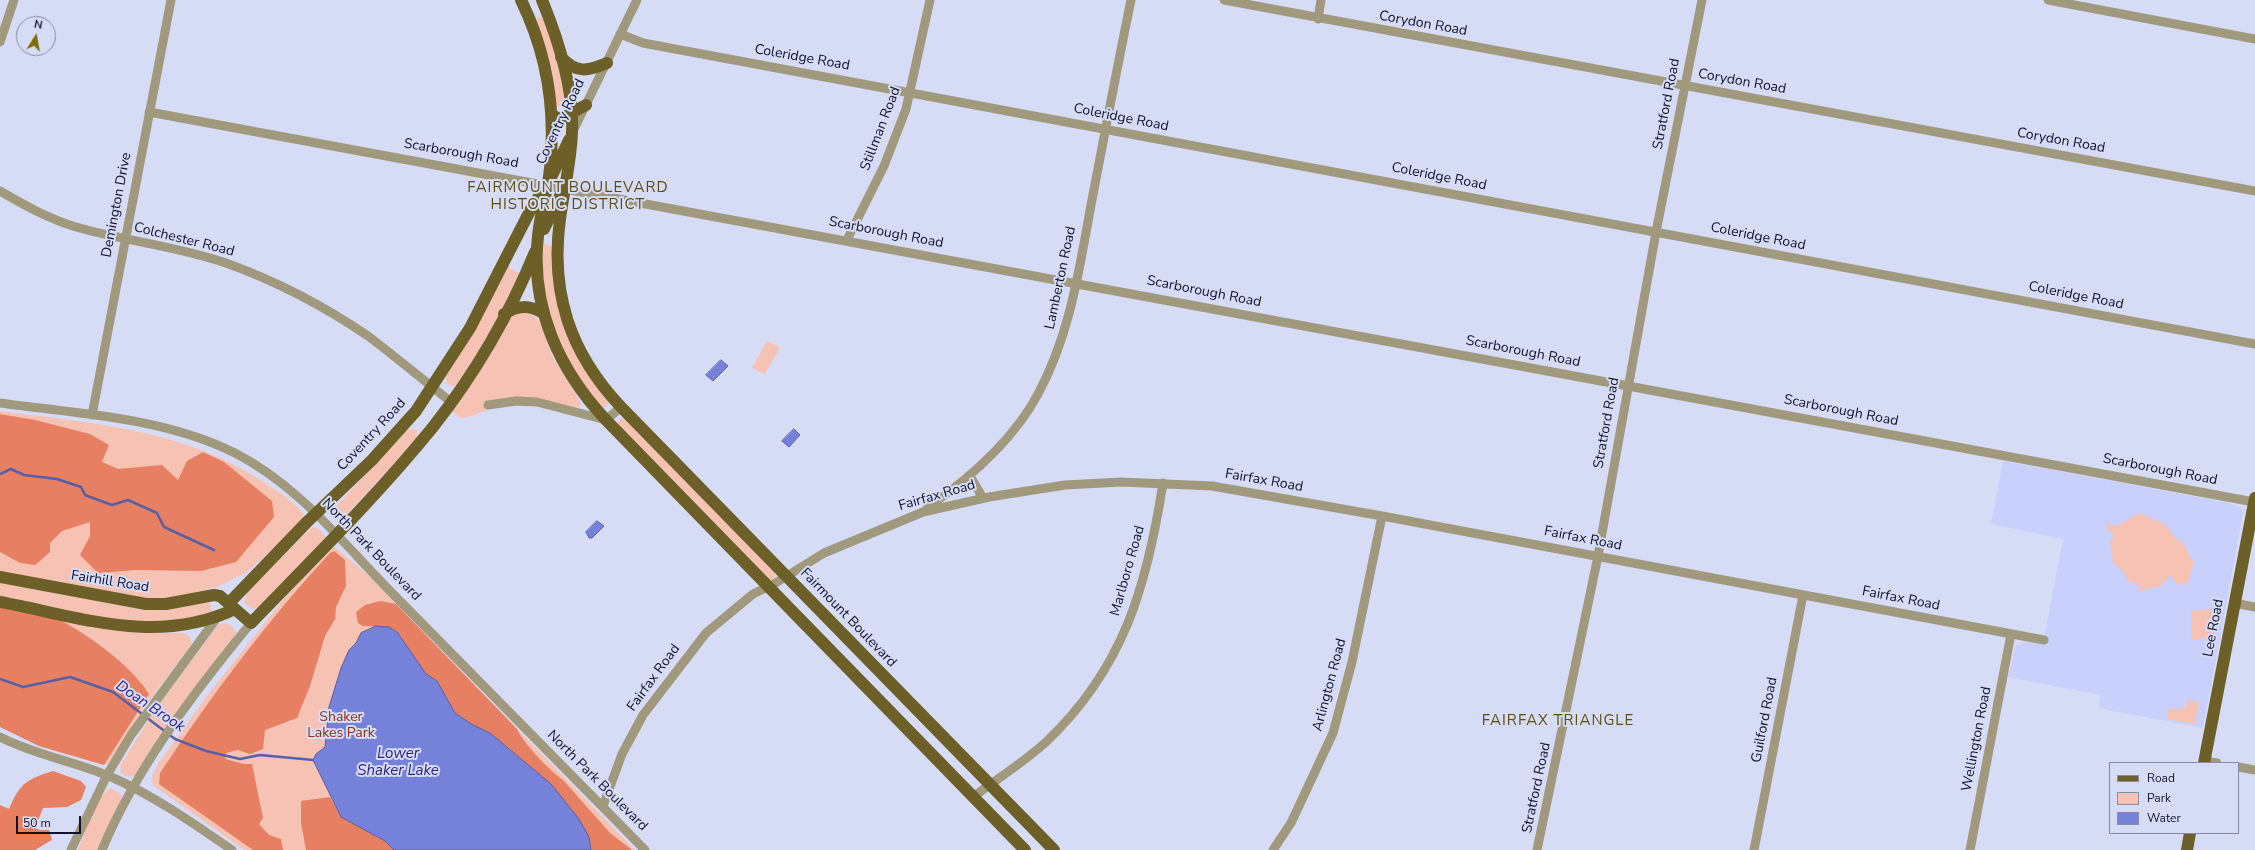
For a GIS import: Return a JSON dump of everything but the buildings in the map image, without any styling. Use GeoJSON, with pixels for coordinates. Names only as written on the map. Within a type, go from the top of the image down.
{"type":"FeatureCollection","features":[{"type":"Feature","properties":{"kind":"main road"},"geometry":{"type":"LineString","coordinates":[[521,0],[528,14],[545,65],[552,116],[548,184],[537,247],[539,286],[543,314],[551,337],[566,369],[579,388],[606,420],[1025,850]]}},
{"type":"Feature","properties":{"kind":"main road"},"geometry":{"type":"LineString","coordinates":[[528,14],[543,3]]}},
{"type":"Feature","properties":{"kind":"main road","name":"Fairmount Boulevard"},"geometry":{"type":"LineString","coordinates":[[543,3],[561,57],[572,115],[572,132],[557,255],[563,306],[571,331],[586,362],[604,388],[621,407],[1054,850]]}},
{"type":"Feature","properties":{"kind":"main road"},"geometry":{"type":"LineString","coordinates":[[561,57],[571,66],[580,70],[590,70],[607,63]]}},
{"type":"Feature","properties":{"kind":"main road"},"geometry":{"type":"LineString","coordinates":[[552,116],[560,119],[572,115],[586,105]]}},
{"type":"Feature","properties":{"kind":"main road","name":"Coventry Road"},"geometry":{"type":"LineString","coordinates":[[232,606],[316,513],[372,460],[416,411],[470,328],[533,205],[548,184],[572,132]]}},
{"type":"Feature","properties":{"kind":"main road"},"geometry":{"type":"LineString","coordinates":[[251,623],[337,534],[416,447],[451,402],[480,357],[504,314],[537,247],[553,208],[565,187]]}},
{"type":"Feature","properties":{"kind":"main road"},"geometry":{"type":"LineString","coordinates":[[504,314],[522,306],[533,308],[543,314]]}},
{"type":"Feature","properties":{"kind":"main road","name":"Lee Road"},"geometry":{"type":"LineString","coordinates":[[2204,762],[2255,500]]}},
{"type":"Feature","properties":{"kind":"main road","name":"Fairhill Road"},"geometry":{"type":"LineString","coordinates":[[0,577],[139,604],[166,604],[214,595],[220,596],[251,623]]}},
{"type":"Feature","properties":{"kind":"main road"},"geometry":{"type":"LineString","coordinates":[[0,602],[145,628],[185,626],[217,617],[232,606]]}},
{"type":"Feature","properties":{"kind":"main road"},"geometry":{"type":"LineString","coordinates":[[2187,850],[2190,834]]}},
{"type":"Feature","properties":{"kind":"street"},"geometry":{"type":"LineString","coordinates":[[0,42],[14,0]]}},
{"type":"Feature","properties":{"kind":"street","name":"Demington Drive"},"geometry":{"type":"LineString","coordinates":[[92,416],[171,0]]}},
{"type":"Feature","properties":{"kind":"street","name":"Coventry Road"},"geometry":{"type":"LineString","coordinates":[[572,132],[637,0]]}},
{"type":"Feature","properties":{"kind":"street","name":"Stillman Road"},"geometry":{"type":"LineString","coordinates":[[848,240],[887,158],[906,110],[930,0]]}},
{"type":"Feature","properties":{"kind":"street","name":"Lamberton Road"},"geometry":{"type":"LineString","coordinates":[[923,512],[970,476],[1022,420],[1038,395],[1060,345],[1076,283],[1131,0]]}},
{"type":"Feature","properties":{"kind":"street","name":"Corydon Road"},"geometry":{"type":"LineString","coordinates":[[1224,0],[1318,19],[2255,191]]}},
{"type":"Feature","properties":{"kind":"street"},"geometry":{"type":"LineString","coordinates":[[1318,19],[1321,0]]}},
{"type":"Feature","properties":{"kind":"street","name":"Stratford Road"},"geometry":{"type":"LineString","coordinates":[[1537,850],[1598,556],[1627,385],[1702,0]]}},
{"type":"Feature","properties":{"kind":"street"},"geometry":{"type":"LineString","coordinates":[[2048,0],[2255,39]]}},
{"type":"Feature","properties":{"kind":"street","name":"Coleridge Road"},"geometry":{"type":"LineString","coordinates":[[620,34],[643,43],[2255,344]]}},
{"type":"Feature","properties":{"kind":"street","name":"Scarborough Road"},"geometry":{"type":"LineString","coordinates":[[149,112],[565,187],[1076,283],[2255,500]]}},
{"type":"Feature","properties":{"kind":"street","name":"Colchester Road"},"geometry":{"type":"LineString","coordinates":[[0,191],[26,207],[55,220],[125,240],[182,251],[218,261],[275,283],[322,308],[368,336],[451,402]]}},
{"type":"Feature","properties":{"kind":"street"},"geometry":{"type":"LineString","coordinates":[[488,405],[516,401],[537,402],[606,420],[621,407]]}},
{"type":"Feature","properties":{"kind":"street","name":"North Park Boulevard"},"geometry":{"type":"LineString","coordinates":[[0,403],[156,425],[199,438],[234,453],[276,479],[316,513],[337,534],[382,583],[645,850]]}},
{"type":"Feature","properties":{"kind":"street"},"geometry":{"type":"LineString","coordinates":[[970,476],[983,498]]}},
{"type":"Feature","properties":{"kind":"street","name":"Fairfax Road"},"geometry":{"type":"LineString","coordinates":[[603,806],[622,754],[643,715],[674,672],[706,633],[753,594],[768,587],[824,553],[923,512],[983,498],[1066,485],[1120,482],[1212,486],[1382,516],[2044,640]]}},
{"type":"Feature","properties":{"kind":"street","name":"Marlboro Road"},"geometry":{"type":"LineString","coordinates":[[973,797],[1045,742],[1083,701],[1117,651],[1137,602],[1155,535],[1163,483]]}},
{"type":"Feature","properties":{"kind":"street","name":"Arlington Road"},"geometry":{"type":"LineString","coordinates":[[1273,850],[1291,823],[1333,733],[1352,662],[1382,516]]}},
{"type":"Feature","properties":{"kind":"street","name":"Guilford Road"},"geometry":{"type":"LineString","coordinates":[[1754,850],[1804,595]]}},
{"type":"Feature","properties":{"kind":"street"},"geometry":{"type":"LineString","coordinates":[[2234,603],[2255,607]]}},
{"type":"Feature","properties":{"kind":"street"},"geometry":{"type":"LineString","coordinates":[[71,850],[107,775],[131,735],[217,617]]}},
{"type":"Feature","properties":{"kind":"street"},"geometry":{"type":"LineString","coordinates":[[102,850],[133,787],[159,746],[251,623]]}},
{"type":"Feature","properties":{"kind":"street","name":"Wellington Road"},"geometry":{"type":"LineString","coordinates":[[1970,850],[2011,634]]}},
{"type":"Feature","properties":{"kind":"street"},"geometry":{"type":"LineString","coordinates":[[0,736],[35,752],[107,775],[133,787],[232,850]]}},
{"type":"Feature","properties":{"kind":"street"},"geometry":{"type":"LineString","coordinates":[[2239,767],[2255,770]]}},
{"type":"Feature","properties":{"kind":"shaded area"},"geometry":{"type":"Polygon","coordinates":[[[0,414],[35,420],[90,434],[109,445],[102,462],[118,469],[162,465],[178,480],[187,461],[203,452],[224,462],[272,501],[274,517],[236,562],[201,571],[136,570],[98,573],[80,555],[90,536],[90,522],[62,531],[50,543],[50,552],[35,565],[20,563],[0,552],[0,414]]]}},
{"type":"Feature","properties":{"kind":"shaded area"},"geometry":{"type":"Polygon","coordinates":[[[2003,461],[2225,502],[2242,508],[2243,513],[2203,728],[2098,708],[2101,695],[2008,677],[2016,645],[2026,642],[2043,644],[2063,539],[1991,524],[2003,461]]]}},
{"type":"Feature","properties":{"kind":"shaded area"},"geometry":{"type":"Polygon","coordinates":[[[334,551],[345,560],[346,586],[336,607],[335,619],[325,636],[310,686],[297,718],[265,730],[263,749],[250,754],[238,750],[226,753],[225,759],[244,764],[252,764],[263,818],[259,824],[269,835],[281,839],[283,850],[253,850],[159,784],[160,773],[240,660],[284,605],[330,553],[334,551]]]}},
{"type":"Feature","properties":{"kind":"shaded area"},"geometry":{"type":"Polygon","coordinates":[[[380,601],[396,604],[517,729],[525,742],[538,757],[563,780],[610,833],[632,850],[591,850],[589,837],[551,784],[490,733],[473,725],[455,713],[437,681],[426,674],[397,632],[389,627],[363,626],[358,623],[356,612],[365,605],[380,601]]]}},
{"type":"Feature","properties":{"kind":"shaded area"},"geometry":{"type":"Polygon","coordinates":[[[0,607],[42,613],[66,623],[93,640],[119,661],[141,683],[149,694],[104,765],[39,746],[0,727],[0,607]]]}},
{"type":"Feature","properties":{"kind":"shaded area"},"geometry":{"type":"Polygon","coordinates":[[[53,771],[81,781],[86,787],[81,800],[67,807],[43,808],[35,828],[40,830],[49,830],[52,840],[35,850],[0,850],[0,805],[9,809],[17,793],[25,783],[53,771]]]}},
{"type":"Feature","properties":{"kind":"shaded area"},"geometry":{"type":"Polygon","coordinates":[[[330,797],[341,817],[385,841],[394,850],[306,850],[301,823],[301,801],[330,797]]]}},
{"type":"Feature","properties":{"kind":"green space"},"geometry":{"type":"Polygon","coordinates":[[[539,16],[546,21],[562,78],[564,106],[555,107],[536,21],[539,16]]]}},
{"type":"Feature","properties":{"kind":"green space"},"geometry":{"type":"Polygon","coordinates":[[[544,244],[552,246],[579,360],[608,402],[607,406],[603,408],[583,387],[556,335],[545,295],[542,267],[544,244]]]}},
{"type":"Feature","properties":{"kind":"green space"},"geometry":{"type":"Polygon","coordinates":[[[508,267],[521,274],[505,307],[458,384],[453,386],[447,384],[445,377],[472,336],[508,267]]]}},
{"type":"Feature","properties":{"kind":"green space"},"geometry":{"type":"Polygon","coordinates":[[[518,311],[527,313],[537,318],[542,326],[552,355],[581,404],[579,408],[530,398],[486,403],[488,410],[462,419],[450,410],[511,316],[518,311]]]}},
{"type":"Feature","properties":{"kind":"green space"},"geometry":{"type":"Polygon","coordinates":[[[767,341],[780,347],[765,374],[752,368],[767,341]]]}},
{"type":"Feature","properties":{"kind":"green space"},"geometry":{"type":"Polygon","coordinates":[[[0,411],[106,425],[175,441],[208,452],[240,468],[271,487],[290,500],[305,517],[302,523],[247,572],[217,587],[173,598],[139,599],[0,573],[0,411]]]}},
{"type":"Feature","properties":{"kind":"green space"},"geometry":{"type":"Polygon","coordinates":[[[621,418],[627,420],[775,572],[775,578],[772,580],[767,579],[619,429],[618,422],[621,418]]]}},
{"type":"Feature","properties":{"kind":"green space"},"geometry":{"type":"Polygon","coordinates":[[[407,430],[417,430],[417,439],[348,513],[342,516],[336,514],[335,509],[338,504],[407,430]]]}},
{"type":"Feature","properties":{"kind":"green space"},"geometry":{"type":"Polygon","coordinates":[[[2139,513],[2164,524],[2177,540],[2182,541],[2194,564],[2188,581],[2183,585],[2176,584],[2171,575],[2160,586],[2140,591],[2140,585],[2129,582],[2123,571],[2113,563],[2110,541],[2114,535],[2108,530],[2106,524],[2117,526],[2139,513]]]}},
{"type":"Feature","properties":{"kind":"green space"},"geometry":{"type":"Polygon","coordinates":[[[312,527],[317,528],[325,537],[323,541],[260,607],[253,609],[244,603],[247,592],[312,527]]]}},
{"type":"Feature","properties":{"kind":"green space","name":"Shaker Lakes Park"},"geometry":{"type":"Polygon","coordinates":[[[332,548],[336,548],[368,575],[635,850],[244,850],[153,785],[152,776],[158,764],[209,693],[287,595],[332,548]]]}},
{"type":"Feature","properties":{"kind":"green space"},"geometry":{"type":"Polygon","coordinates":[[[0,582],[133,608],[156,610],[206,602],[210,603],[212,611],[188,621],[129,623],[0,598],[0,582]]]}},
{"type":"Feature","properties":{"kind":"green space"},"geometry":{"type":"Polygon","coordinates":[[[0,607],[140,633],[184,633],[191,638],[191,645],[152,697],[110,762],[105,765],[99,764],[39,746],[0,727],[0,607]]]}},
{"type":"Feature","properties":{"kind":"green space"},"geometry":{"type":"Polygon","coordinates":[[[2212,609],[2214,640],[2203,638],[2191,641],[2191,611],[2212,609]]]}},
{"type":"Feature","properties":{"kind":"green space"},"geometry":{"type":"Polygon","coordinates":[[[225,623],[233,627],[236,632],[233,640],[136,775],[128,777],[121,773],[120,766],[153,713],[218,625],[225,623]]]}},
{"type":"Feature","properties":{"kind":"green space"},"geometry":{"type":"Polygon","coordinates":[[[2187,700],[2199,702],[2195,724],[2166,719],[2169,708],[2176,710],[2186,707],[2187,700]]]}},
{"type":"Feature","properties":{"kind":"green space"},"geometry":{"type":"Polygon","coordinates":[[[111,788],[122,795],[121,801],[98,850],[78,850],[96,806],[106,792],[111,788]]]}},
{"type":"Feature","properties":{"kind":"water"},"geometry":{"type":"Polygon","coordinates":[[[721,360],[728,366],[713,381],[706,375],[721,360]]]}},
{"type":"Feature","properties":{"kind":"water"},"geometry":{"type":"Polygon","coordinates":[[[794,429],[800,435],[789,447],[782,441],[794,429]]]}},
{"type":"Feature","properties":{"kind":"water"},"geometry":{"type":"Polygon","coordinates":[[[597,521],[604,526],[592,538],[589,538],[586,532],[597,521]]]}},
{"type":"Feature","properties":{"kind":"water","name":"Lower Shaker Lake"},"geometry":{"type":"Polygon","coordinates":[[[376,626],[389,627],[397,632],[426,674],[437,681],[455,713],[473,725],[490,733],[551,784],[579,819],[589,837],[591,850],[394,850],[385,841],[341,817],[313,760],[316,754],[325,747],[329,707],[341,668],[349,650],[356,643],[361,633],[376,626]]]}},
{"type":"Feature","properties":{"kind":"waterway"},"geometry":{"type":"LineString","coordinates":[[0,474],[11,469],[24,475],[57,479],[81,487],[85,495],[112,505],[128,500],[157,513],[164,527],[214,550]]}},
{"type":"Feature","properties":{"kind":"waterway","name":"Doan Brook"},"geometry":{"type":"LineString","coordinates":[[0,679],[23,687],[70,677],[113,692],[175,739],[206,751],[240,759],[260,755],[313,760]]}},
{"type":"Feature","properties":{"kind":"district","name":"FAIRMOUNT BOULEVARD HISTORIC DISTRICT"},"geometry":{"type":"Point","coordinates":[568,196]}},
{"type":"Feature","properties":{"kind":"district","name":"FAIRFAX TRIANGLE"},"geometry":{"type":"Point","coordinates":[1558,721]}}]}
